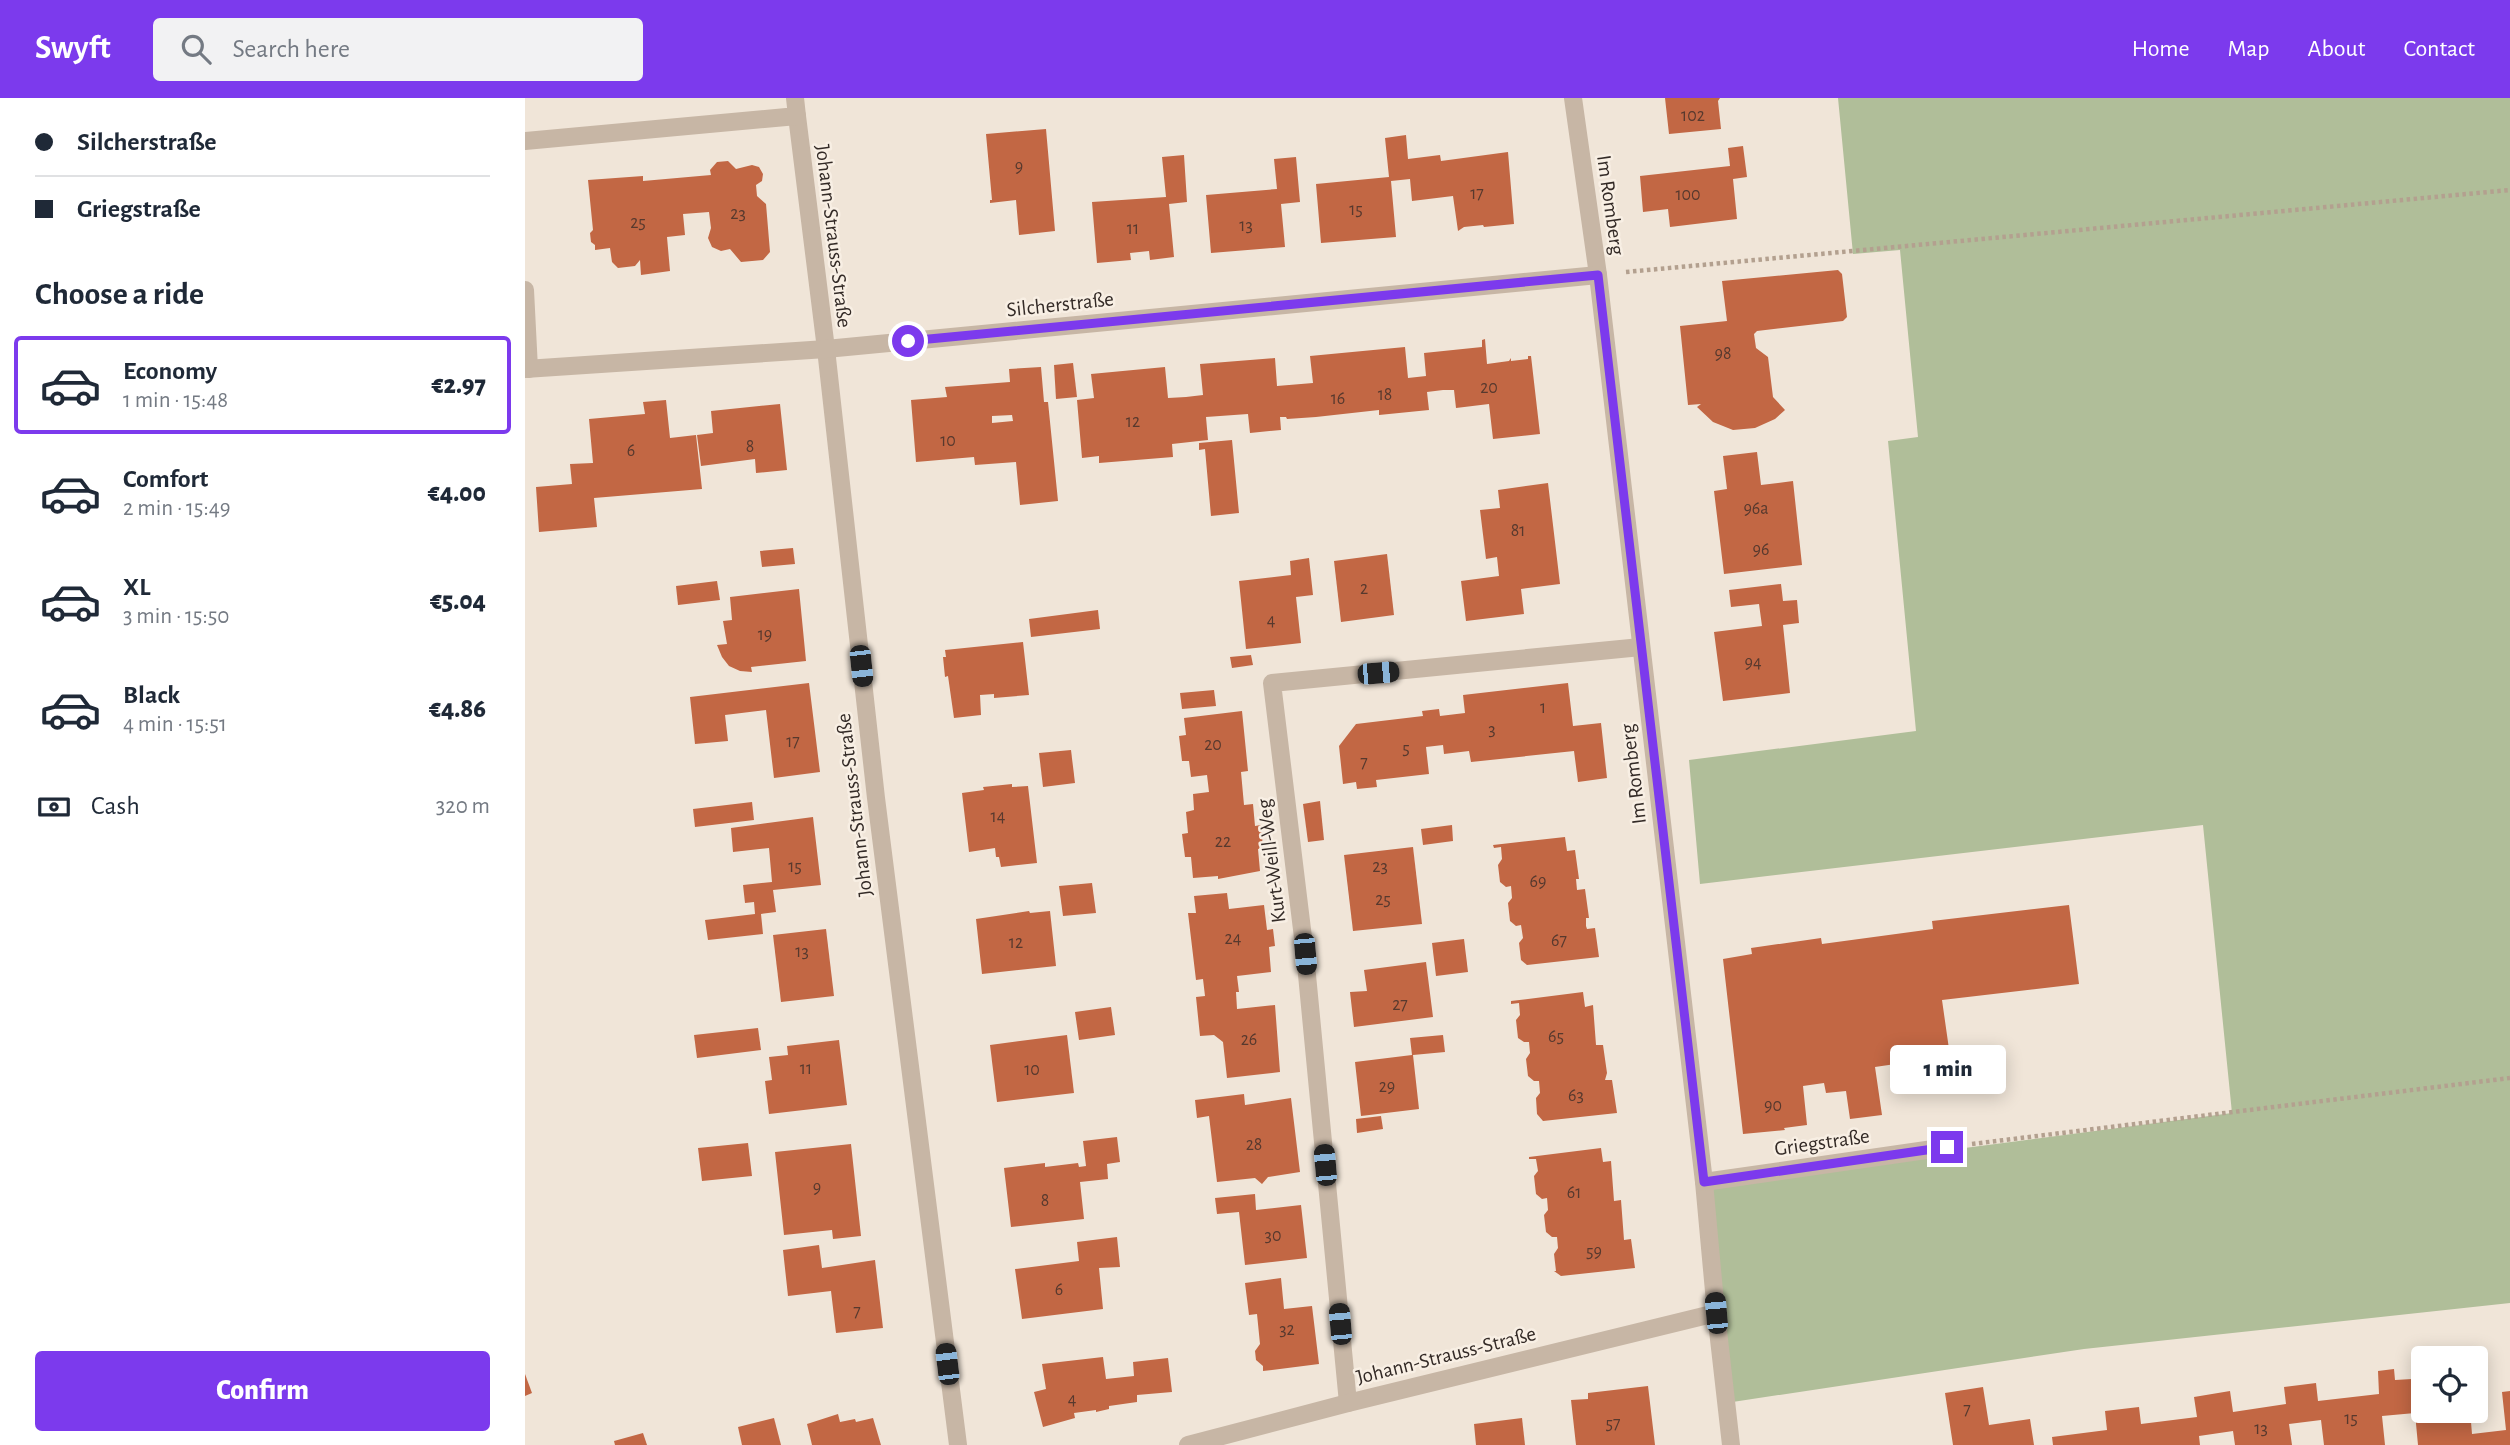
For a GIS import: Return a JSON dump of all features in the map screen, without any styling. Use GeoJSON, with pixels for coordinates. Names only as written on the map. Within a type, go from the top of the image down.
{"type":"FeatureCollection","features":[{"type":"Feature","properties":{"kind":"street","name":"Johann-Strauss-Straße"},"geometry":{"type":"LineString","coordinates":[[796,98],[876,798],[958,1445]]}},
{"type":"Feature","properties":{"kind":"street","name":"Im Romberg"},"geometry":{"type":"LineString","coordinates":[[1573,98],[1598,275],[1704,1182],[1731,1445]]}},
{"type":"Feature","properties":{"kind":"street"},"geometry":{"type":"LineString","coordinates":[[525,141],[797,116]]}},
{"type":"Feature","properties":{"kind":"street","name":"Silcherstraße"},"geometry":{"type":"LineString","coordinates":[[527,369],[826,349],[1598,275]]}},
{"type":"Feature","properties":{"kind":"street"},"geometry":{"type":"LineString","coordinates":[[525,290],[527,369]]}},
{"type":"Feature","properties":{"kind":"street","name":"Kurt-Weill-Weg"},"geometry":{"type":"LineString","coordinates":[[1348,1403],[1305,954],[1272,683],[1641,647]]}},
{"type":"Feature","properties":{"kind":"street","name":"Griegstraße"},"geometry":{"type":"LineString","coordinates":[[1704,1182],[1947,1147]]}},
{"type":"Feature","properties":{"kind":"street","name":"Johann-Strauss-Straße"},"geometry":{"type":"LineString","coordinates":[[1188,1445],[1716,1313]]}},
{"type":"Feature","properties":{"kind":"path"},"geometry":{"type":"LineString","coordinates":[[1598,275],[2510,190]]}},
{"type":"Feature","properties":{"kind":"path"},"geometry":{"type":"LineString","coordinates":[[1947,1147],[2510,1078]]}},
{"type":"Feature","properties":{"kind":"green space"},"geometry":{"type":"Polygon","coordinates":[[[1838,98],[2510,98],[2510,1303],[2084,1349],[1726,1403],[1704,1182],[2232,1113],[2203,825],[1700,884],[1689,760],[1916,731],[1888,441],[1918,437],[1900,250],[1853,254],[1838,98]]]}},
{"type":"Feature","properties":{"kind":"building"},"geometry":{"type":"Polygon","coordinates":[[[1665,98],[1720,98],[1721,129],[1669,134],[1665,98]]]}},
{"type":"Feature","properties":{"kind":"building"},"geometry":{"type":"Polygon","coordinates":[[[1046,129],[1055,231],[1019,235],[1016,200],[990,203],[992,200],[986,134],[1046,129]]]}},
{"type":"Feature","properties":{"kind":"building"},"geometry":{"type":"Polygon","coordinates":[[[1406,135],[1408,159],[1440,155],[1441,161],[1508,152],[1514,224],[1464,227],[1458,231],[1453,196],[1412,201],[1410,179],[1391,181],[1396,237],[1321,243],[1316,184],[1389,177],[1385,138],[1406,135]]]}},
{"type":"Feature","properties":{"kind":"building"},"geometry":{"type":"Polygon","coordinates":[[[1743,146],[1747,177],[1733,179],[1737,219],[1670,227],[1668,209],[1643,212],[1640,176],[1730,166],[1728,148],[1743,146]]]}},
{"type":"Feature","properties":{"kind":"building"},"geometry":{"type":"Polygon","coordinates":[[[1184,155],[1187,202],[1169,204],[1174,257],[1150,260],[1149,251],[1130,253],[1131,260],[1097,263],[1092,202],[1166,197],[1162,157],[1184,155]]]}},
{"type":"Feature","properties":{"kind":"building"},"geometry":{"type":"Polygon","coordinates":[[[1296,157],[1300,202],[1281,204],[1285,247],[1211,253],[1206,195],[1277,189],[1274,159],[1296,157]]]}},
{"type":"Feature","properties":{"kind":"building"},"geometry":{"type":"Polygon","coordinates":[[[728,161],[736,169],[752,165],[759,167],[763,174],[762,181],[756,185],[757,196],[766,204],[770,252],[763,260],[741,262],[730,249],[721,251],[712,247],[708,238],[711,228],[709,212],[683,214],[685,235],[667,237],[670,271],[641,275],[640,260],[635,266],[618,268],[612,262],[610,248],[595,250],[590,233],[593,230],[588,180],[643,176],[643,181],[711,175],[710,170],[717,162],[728,161]]]}},
{"type":"Feature","properties":{"kind":"building"},"geometry":{"type":"Polygon","coordinates":[[[1838,270],[1842,274],[1847,317],[1843,321],[1757,331],[1754,334],[1756,348],[1768,357],[1773,397],[1785,410],[1775,419],[1755,428],[1733,430],[1713,422],[1697,407],[1701,404],[1688,405],[1680,326],[1727,321],[1722,281],[1838,270]]]}},
{"type":"Feature","properties":{"kind":"building"},"geometry":{"type":"Polygon","coordinates":[[[1485,339],[1487,364],[1509,361],[1511,358],[1511,361],[1528,359],[1528,356],[1531,356],[1540,434],[1493,439],[1489,404],[1456,408],[1454,390],[1443,390],[1427,392],[1429,410],[1379,415],[1379,410],[1316,417],[1280,417],[1281,430],[1250,433],[1248,414],[1206,417],[1208,440],[1172,444],[1173,457],[1099,463],[1099,456],[1082,458],[1077,400],[1094,398],[1091,374],[1165,367],[1168,398],[1186,397],[1203,395],[1200,364],[1275,358],[1277,386],[1313,383],[1310,356],[1405,347],[1408,378],[1426,376],[1424,353],[1482,347],[1482,340],[1485,339]]]}},
{"type":"Feature","properties":{"kind":"building"},"geometry":{"type":"Polygon","coordinates":[[[1073,363],[1077,397],[1056,399],[1054,365],[1073,363]]]}},
{"type":"Feature","properties":{"kind":"building"},"geometry":{"type":"Polygon","coordinates":[[[1041,367],[1044,402],[1048,402],[1058,501],[1020,505],[1016,462],[975,465],[974,457],[916,462],[911,400],[947,397],[945,387],[1010,382],[1009,369],[1041,367]],[[1012,415],[992,416],[992,423],[1013,421],[1012,415]]]}},
{"type":"Feature","properties":{"kind":"building"},"geometry":{"type":"Polygon","coordinates":[[[666,400],[670,438],[696,435],[702,489],[594,498],[597,527],[539,532],[536,487],[572,484],[570,464],[593,463],[589,419],[645,414],[643,402],[666,400]]]}},
{"type":"Feature","properties":{"kind":"building"},"geometry":{"type":"Polygon","coordinates":[[[780,404],[787,470],[756,473],[755,459],[701,466],[697,435],[713,433],[711,411],[780,404]]]}},
{"type":"Feature","properties":{"kind":"building"},"geometry":{"type":"Polygon","coordinates":[[[1232,440],[1239,513],[1211,516],[1205,449],[1199,450],[1199,443],[1232,440]]]}},
{"type":"Feature","properties":{"kind":"building"},"geometry":{"type":"Polygon","coordinates":[[[1757,452],[1761,485],[1793,481],[1802,565],[1724,574],[1714,491],[1727,489],[1723,456],[1757,452]]]}},
{"type":"Feature","properties":{"kind":"building"},"geometry":{"type":"Polygon","coordinates":[[[1548,483],[1560,584],[1521,589],[1524,614],[1466,621],[1461,581],[1499,576],[1497,557],[1486,559],[1480,510],[1500,508],[1498,490],[1548,483]]]}},
{"type":"Feature","properties":{"kind":"building"},"geometry":{"type":"Polygon","coordinates":[[[793,548],[795,564],[762,567],[760,551],[793,548]]]}},
{"type":"Feature","properties":{"kind":"building"},"geometry":{"type":"Polygon","coordinates":[[[1387,554],[1394,615],[1341,622],[1334,561],[1387,554]]]}},
{"type":"Feature","properties":{"kind":"building"},"geometry":{"type":"Polygon","coordinates":[[[1309,558],[1313,595],[1296,597],[1301,643],[1246,649],[1239,581],[1291,575],[1290,561],[1309,558]]]}},
{"type":"Feature","properties":{"kind":"building"},"geometry":{"type":"Polygon","coordinates":[[[717,581],[720,600],[678,605],[676,586],[717,581]]]}},
{"type":"Feature","properties":{"kind":"building"},"geometry":{"type":"Polygon","coordinates":[[[1781,584],[1783,601],[1797,600],[1799,623],[1783,625],[1790,693],[1723,701],[1714,632],[1762,626],[1759,604],[1731,607],[1729,590],[1781,584]]]}},
{"type":"Feature","properties":{"kind":"building"},"geometry":{"type":"Polygon","coordinates":[[[799,589],[806,661],[751,667],[752,672],[729,666],[717,645],[727,644],[723,621],[732,620],[730,597],[799,589]]]}},
{"type":"Feature","properties":{"kind":"building"},"geometry":{"type":"Polygon","coordinates":[[[1098,610],[1100,629],[1031,637],[1029,619],[1098,610]]]}},
{"type":"Feature","properties":{"kind":"building"},"geometry":{"type":"Polygon","coordinates":[[[1023,642],[1029,695],[994,698],[994,694],[980,695],[981,715],[954,718],[948,676],[945,677],[945,650],[1023,642]]]}},
{"type":"Feature","properties":{"kind":"building"},"geometry":{"type":"Polygon","coordinates":[[[1251,655],[1253,665],[1232,668],[1230,657],[1251,655]]]}},
{"type":"Feature","properties":{"kind":"building"},"geometry":{"type":"Polygon","coordinates":[[[809,683],[820,772],[774,778],[766,710],[725,715],[728,741],[695,744],[690,697],[809,683]]]}},
{"type":"Feature","properties":{"kind":"building"},"geometry":{"type":"Polygon","coordinates":[[[1568,683],[1573,726],[1601,723],[1607,778],[1578,782],[1574,751],[1471,762],[1469,751],[1444,754],[1443,745],[1426,747],[1429,774],[1376,780],[1377,787],[1357,789],[1356,782],[1343,784],[1339,746],[1356,724],[1423,716],[1422,711],[1439,709],[1440,716],[1465,713],[1463,695],[1568,683]]]}},
{"type":"Feature","properties":{"kind":"building"},"geometry":{"type":"Polygon","coordinates":[[[1214,690],[1216,706],[1182,709],[1180,693],[1214,690]]]}},
{"type":"Feature","properties":{"kind":"building"},"geometry":{"type":"Polygon","coordinates":[[[1242,711],[1248,771],[1241,772],[1244,805],[1253,804],[1255,826],[1261,825],[1263,848],[1258,849],[1260,871],[1218,879],[1218,876],[1193,878],[1191,857],[1185,857],[1182,834],[1188,833],[1186,812],[1194,810],[1193,794],[1209,792],[1207,775],[1191,777],[1189,761],[1182,761],[1179,736],[1186,735],[1184,718],[1242,711]]]}},
{"type":"Feature","properties":{"kind":"building"},"geometry":{"type":"Polygon","coordinates":[[[1071,750],[1075,783],[1043,787],[1039,753],[1071,750]]]}},
{"type":"Feature","properties":{"kind":"building"},"geometry":{"type":"Polygon","coordinates":[[[1012,784],[1012,787],[1028,786],[1037,863],[1001,867],[995,848],[969,852],[962,793],[984,790],[983,787],[1012,784]]]}},
{"type":"Feature","properties":{"kind":"building"},"geometry":{"type":"Polygon","coordinates":[[[1320,801],[1324,840],[1308,842],[1303,804],[1320,801]]]}},
{"type":"Feature","properties":{"kind":"building"},"geometry":{"type":"Polygon","coordinates":[[[752,802],[754,820],[695,827],[693,809],[752,802]]]}},
{"type":"Feature","properties":{"kind":"building"},"geometry":{"type":"Polygon","coordinates":[[[813,817],[821,885],[773,890],[776,912],[761,914],[763,934],[708,940],[705,920],[755,914],[754,902],[745,903],[743,885],[772,882],[769,848],[733,852],[731,828],[813,817]]]}},
{"type":"Feature","properties":{"kind":"building"},"geometry":{"type":"Polygon","coordinates":[[[1452,825],[1453,841],[1423,845],[1421,829],[1452,825]]]}},
{"type":"Feature","properties":{"kind":"building"},"geometry":{"type":"Polygon","coordinates":[[[1565,837],[1567,851],[1575,850],[1579,879],[1576,879],[1577,890],[1585,889],[1589,918],[1586,918],[1586,926],[1587,929],[1595,928],[1599,957],[1527,965],[1521,960],[1521,925],[1516,926],[1510,921],[1508,903],[1512,898],[1511,886],[1506,887],[1500,882],[1498,865],[1502,859],[1501,847],[1494,848],[1493,845],[1565,837]]]}},
{"type":"Feature","properties":{"kind":"building"},"geometry":{"type":"Polygon","coordinates":[[[1413,847],[1422,924],[1353,931],[1344,855],[1413,847]]]}},
{"type":"Feature","properties":{"kind":"building"},"geometry":{"type":"Polygon","coordinates":[[[1092,883],[1096,913],[1063,916],[1059,886],[1092,883]]]}},
{"type":"Feature","properties":{"kind":"building"},"geometry":{"type":"Polygon","coordinates":[[[1227,893],[1229,909],[1264,905],[1267,930],[1273,929],[1275,946],[1269,947],[1271,972],[1237,976],[1239,992],[1236,992],[1237,1009],[1275,1005],[1280,1072],[1227,1078],[1223,1042],[1214,1035],[1200,1036],[1196,997],[1205,996],[1203,979],[1196,980],[1188,913],[1196,913],[1194,896],[1227,893]]]}},
{"type":"Feature","properties":{"kind":"building"},"geometry":{"type":"Polygon","coordinates":[[[2069,905],[2079,984],[1942,1000],[1950,1056],[1875,1067],[1882,1115],[1850,1119],[1846,1091],[1826,1093],[1824,1083],[1803,1086],[1807,1125],[1743,1134],[1723,959],[1752,954],[1751,948],[1821,938],[1822,944],[1933,929],[1932,921],[2069,905]]]}},
{"type":"Feature","properties":{"kind":"building"},"geometry":{"type":"Polygon","coordinates":[[[1029,911],[1050,911],[1056,966],[982,974],[976,919],[1029,911]]]}},
{"type":"Feature","properties":{"kind":"building"},"geometry":{"type":"Polygon","coordinates":[[[826,929],[834,996],[781,1002],[773,935],[826,929]]]}},
{"type":"Feature","properties":{"kind":"building"},"geometry":{"type":"Polygon","coordinates":[[[1464,939],[1468,972],[1436,976],[1432,943],[1464,939]]]}},
{"type":"Feature","properties":{"kind":"building"},"geometry":{"type":"Polygon","coordinates":[[[1426,962],[1433,1017],[1354,1027],[1350,992],[1367,991],[1364,970],[1426,962]]]}},
{"type":"Feature","properties":{"kind":"building"},"geometry":{"type":"Polygon","coordinates":[[[1583,992],[1585,1007],[1593,1005],[1596,1045],[1603,1045],[1607,1073],[1605,1080],[1612,1080],[1617,1113],[1543,1121],[1537,1114],[1539,1081],[1528,1076],[1526,1059],[1530,1053],[1529,1042],[1518,1038],[1516,1020],[1520,1015],[1519,1003],[1511,1004],[1511,1001],[1583,992]]]}},
{"type":"Feature","properties":{"kind":"building"},"geometry":{"type":"Polygon","coordinates":[[[1111,1007],[1115,1035],[1079,1040],[1075,1012],[1111,1007]]]}},
{"type":"Feature","properties":{"kind":"building"},"geometry":{"type":"Polygon","coordinates":[[[758,1028],[761,1050],[697,1058],[694,1035],[758,1028]]]}},
{"type":"Feature","properties":{"kind":"building"},"geometry":{"type":"Polygon","coordinates":[[[1067,1035],[1074,1093],[997,1102],[990,1045],[1067,1035]]]}},
{"type":"Feature","properties":{"kind":"building"},"geometry":{"type":"Polygon","coordinates":[[[1443,1035],[1445,1052],[1413,1055],[1419,1109],[1361,1116],[1355,1062],[1412,1055],[1410,1038],[1443,1035]]]}},
{"type":"Feature","properties":{"kind":"building"},"geometry":{"type":"Polygon","coordinates":[[[839,1040],[847,1105],[769,1114],[765,1081],[772,1080],[769,1057],[788,1055],[787,1046],[839,1040]]]}},
{"type":"Feature","properties":{"kind":"building"},"geometry":{"type":"Polygon","coordinates":[[[1244,1094],[1245,1105],[1291,1098],[1300,1172],[1268,1177],[1262,1184],[1255,1178],[1217,1182],[1209,1116],[1197,1118],[1195,1100],[1244,1094]]]}},
{"type":"Feature","properties":{"kind":"building"},"geometry":{"type":"Polygon","coordinates":[[[1381,1116],[1383,1129],[1357,1133],[1356,1119],[1381,1116]]]}},
{"type":"Feature","properties":{"kind":"building"},"geometry":{"type":"Polygon","coordinates":[[[1117,1137],[1120,1162],[1107,1164],[1108,1179],[1080,1182],[1084,1219],[1011,1227],[1004,1168],[1045,1163],[1045,1167],[1078,1163],[1079,1167],[1086,1166],[1083,1141],[1117,1137]]]}},
{"type":"Feature","properties":{"kind":"building"},"geometry":{"type":"Polygon","coordinates":[[[748,1143],[752,1176],[702,1181],[698,1148],[748,1143]]]}},
{"type":"Feature","properties":{"kind":"building"},"geometry":{"type":"Polygon","coordinates":[[[851,1144],[861,1236],[833,1239],[832,1230],[784,1235],[775,1152],[851,1144]]]}},
{"type":"Feature","properties":{"kind":"building"},"geometry":{"type":"Polygon","coordinates":[[[1601,1148],[1603,1162],[1611,1161],[1614,1201],[1621,1200],[1624,1240],[1631,1239],[1635,1268],[1561,1276],[1554,1271],[1557,1237],[1546,1232],[1544,1215],[1548,1210],[1547,1198],[1542,1199],[1536,1194],[1536,1159],[1529,1157],[1601,1148]]]}},
{"type":"Feature","properties":{"kind":"building"},"geometry":{"type":"Polygon","coordinates":[[[1255,1194],[1256,1210],[1301,1205],[1307,1258],[1245,1265],[1239,1212],[1217,1214],[1215,1198],[1255,1194]]]}},
{"type":"Feature","properties":{"kind":"building"},"geometry":{"type":"Polygon","coordinates":[[[1117,1237],[1120,1267],[1099,1268],[1103,1309],[1022,1319],[1015,1269],[1079,1261],[1077,1242],[1117,1237]]]}},
{"type":"Feature","properties":{"kind":"building"},"geometry":{"type":"Polygon","coordinates":[[[819,1245],[822,1268],[875,1260],[883,1328],[836,1333],[831,1291],[788,1296],[783,1250],[819,1245]]]}},
{"type":"Feature","properties":{"kind":"building"},"geometry":{"type":"Polygon","coordinates":[[[1281,1278],[1284,1309],[1312,1306],[1319,1364],[1263,1371],[1263,1366],[1256,1360],[1255,1351],[1260,1344],[1257,1314],[1249,1315],[1245,1283],[1281,1278]]]}},
{"type":"Feature","properties":{"kind":"building"},"geometry":{"type":"Polygon","coordinates":[[[1103,1357],[1106,1379],[1134,1376],[1133,1362],[1168,1358],[1172,1392],[1137,1395],[1137,1402],[1109,1406],[1109,1409],[1096,1412],[1074,1413],[1075,1418],[1043,1427],[1034,1392],[1046,1389],[1042,1364],[1103,1357]]]}},
{"type":"Feature","properties":{"kind":"building"},"geometry":{"type":"Polygon","coordinates":[[[2394,1369],[2395,1380],[2411,1379],[2411,1413],[2382,1416],[2385,1445],[2324,1445],[2321,1420],[2289,1424],[2292,1445],[2235,1445],[2233,1431],[2199,1436],[2200,1445],[2053,1445],[2052,1437],[2107,1430],[2105,1411],[2139,1407],[2141,1424],[2197,1417],[2194,1397],[2230,1391],[2233,1412],[2286,1404],[2284,1387],[2316,1383],[2318,1401],[2379,1394],[2378,1371],[2394,1369]]]}},
{"type":"Feature","properties":{"kind":"building"},"geometry":{"type":"Polygon","coordinates":[[[525,1374],[532,1393],[525,1396],[525,1374]]]}},
{"type":"Feature","properties":{"kind":"building"},"geometry":{"type":"Polygon","coordinates":[[[1648,1386],[1655,1445],[1576,1445],[1571,1400],[1588,1399],[1588,1393],[1648,1386]]]}},
{"type":"Feature","properties":{"kind":"building"},"geometry":{"type":"Polygon","coordinates":[[[1983,1387],[1989,1425],[2030,1419],[2034,1445],[1953,1445],[1945,1393],[1983,1387]]]}},
{"type":"Feature","properties":{"kind":"building"},"geometry":{"type":"Polygon","coordinates":[[[2510,1391],[2510,1445],[2418,1445],[2416,1423],[2471,1423],[2472,1434],[2506,1430],[2502,1392],[2510,1391]]]}},
{"type":"Feature","properties":{"kind":"building"},"geometry":{"type":"Polygon","coordinates":[[[838,1414],[840,1422],[873,1418],[881,1445],[812,1445],[807,1424],[838,1414]]]}},
{"type":"Feature","properties":{"kind":"building"},"geometry":{"type":"Polygon","coordinates":[[[774,1418],[781,1445],[742,1445],[738,1427],[774,1418]]]}},
{"type":"Feature","properties":{"kind":"building"},"geometry":{"type":"Polygon","coordinates":[[[1522,1418],[1525,1445],[1476,1445],[1474,1424],[1522,1418]]]}},
{"type":"Feature","properties":{"kind":"building"},"geometry":{"type":"Polygon","coordinates":[[[643,1433],[647,1445],[615,1445],[614,1441],[643,1433]]]}},
{"type":"Feature","properties":{"kind":"route"},"geometry":{"type":"LineString","coordinates":[[908,341],[1598,275],[1704,1182],[1947,1147]]}}]}
